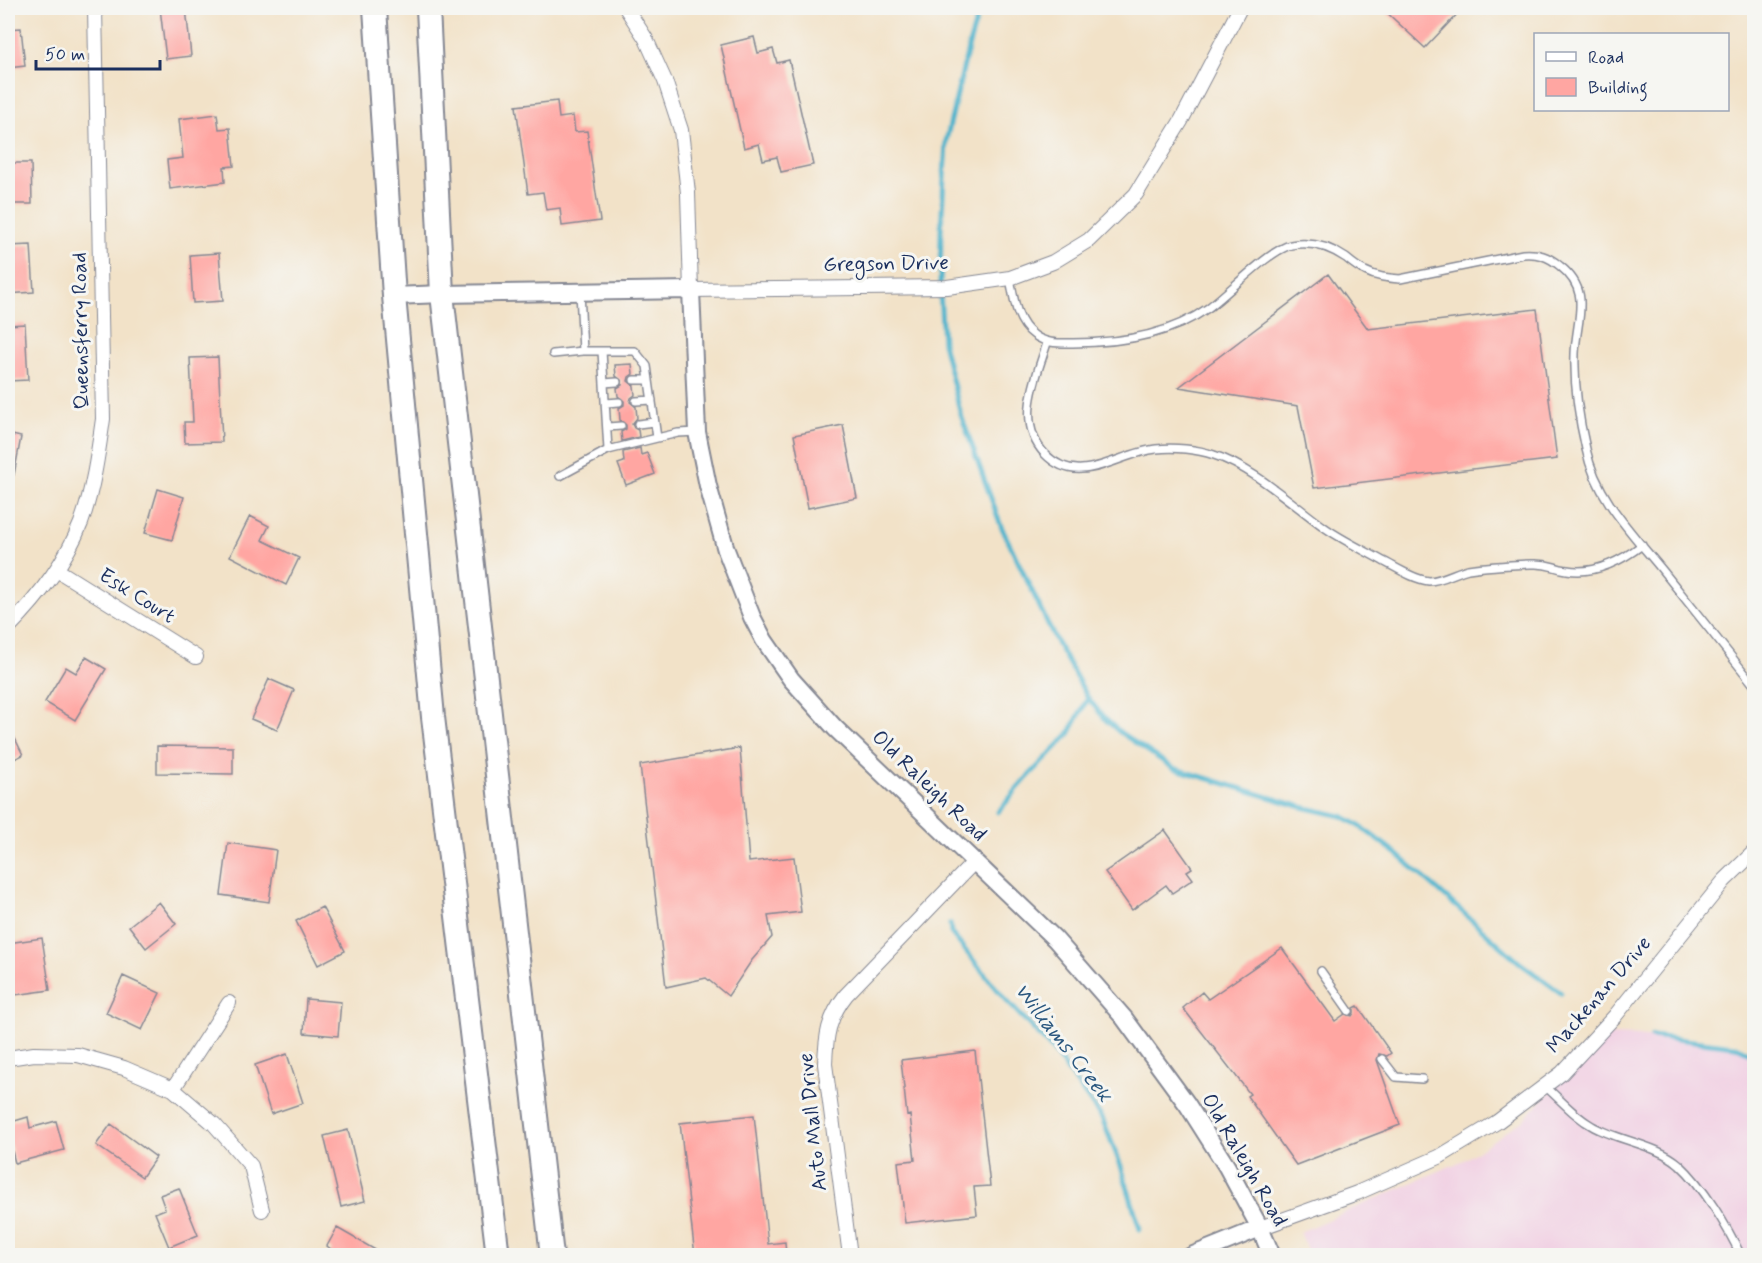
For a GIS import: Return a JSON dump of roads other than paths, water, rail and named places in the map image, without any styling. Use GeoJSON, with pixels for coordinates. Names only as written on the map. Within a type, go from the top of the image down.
{"type":"FeatureCollection","features":[{"type":"Feature","properties":{"kind":"highway"},"geometry":{"type":"LineString","coordinates":[[375,8],[394,296],[433,717],[498,1256]]}},
{"type":"Feature","properties":{"kind":"highway"},"geometry":{"type":"LineString","coordinates":[[428,8],[442,294],[552,1256]]}},
{"type":"Feature","properties":{"kind":"street","name":"Queensferry Road"},"geometry":{"type":"LineString","coordinates":[[8,628],[57,570],[81,522],[95,468],[103,419],[95,8]]}},
{"type":"Feature","properties":{"kind":"street"},"geometry":{"type":"LineString","coordinates":[[626,8],[646,39],[665,81],[681,130],[688,193],[691,290]]}},
{"type":"Feature","properties":{"kind":"street","name":"Gregson Drive"},"geometry":{"type":"LineString","coordinates":[[394,296],[918,287],[977,285],[1010,278],[1053,262],[1089,240],[1136,194],[1181,121],[1240,8]]}},
{"type":"Feature","properties":{"kind":"street","name":"Old Raleigh Road"},"geometry":{"type":"LineString","coordinates":[[691,290],[697,432],[708,486],[726,549],[752,617],[778,662],[835,728],[1055,939],[1124,1018],[1187,1104],[1227,1167],[1260,1228],[1272,1256]]}},
{"type":"Feature","properties":{"kind":"street","name":"Esk Court"},"geometry":{"type":"LineString","coordinates":[[57,570],[195,657]]}},
{"type":"Feature","properties":{"kind":"street","name":"Mackenan Drive"},"geometry":{"type":"LineString","coordinates":[[1191,1256],[1357,1193],[1439,1157],[1497,1122],[1562,1073],[1587,1048],[1724,881],[1755,852]]}},
{"type":"Feature","properties":{"kind":"street","name":"Auto Mall Drive"},"geometry":{"type":"LineString","coordinates":[[850,1256],[825,1064],[825,1038],[838,1006],[846,995],[975,861]]}},
{"type":"Feature","properties":{"kind":"street"},"geometry":{"type":"LineString","coordinates":[[173,1089],[229,1003]]}},
{"type":"Feature","properties":{"kind":"street"},"geometry":{"type":"LineString","coordinates":[[8,1058],[34,1054],[78,1055],[124,1068],[173,1089],[214,1124],[251,1166],[262,1210]]}},
{"type":"Feature","properties":{"kind":"lane"},"geometry":{"type":"LineString","coordinates":[[1010,278],[1016,308],[1022,323],[1034,335],[1047,343],[1103,343],[1143,336],[1179,324],[1206,309],[1271,254],[1288,246],[1304,243],[1318,245],[1335,251],[1364,271],[1384,278],[1400,279],[1522,254],[1533,253],[1549,256],[1578,285],[1580,304],[1575,354],[1576,380],[1586,451],[1607,502],[1755,685]]}},
{"type":"Feature","properties":{"kind":"lane"},"geometry":{"type":"LineString","coordinates":[[580,292],[583,351]]}},
{"type":"Feature","properties":{"kind":"lane"},"geometry":{"type":"LineString","coordinates":[[1047,343],[1030,398],[1031,430],[1045,454],[1056,463],[1070,469],[1084,470],[1155,449],[1179,448],[1214,454],[1267,484],[1327,529],[1409,574],[1430,581],[1466,570],[1519,564],[1547,563],[1567,570],[1593,570],[1622,560],[1642,545]]}},
{"type":"Feature","properties":{"kind":"lane"},"geometry":{"type":"LineString","coordinates":[[553,354],[583,351],[635,351],[647,366],[657,438]]}},
{"type":"Feature","properties":{"kind":"lane"},"geometry":{"type":"LineString","coordinates":[[602,351],[608,450]]}},
{"type":"Feature","properties":{"kind":"lane"},"geometry":{"type":"LineString","coordinates":[[634,380],[649,380]]}},
{"type":"Feature","properties":{"kind":"lane"},"geometry":{"type":"LineString","coordinates":[[604,382],[617,382]]}},
{"type":"Feature","properties":{"kind":"lane"},"geometry":{"type":"LineString","coordinates":[[636,401],[652,400]]}},
{"type":"Feature","properties":{"kind":"lane"},"geometry":{"type":"LineString","coordinates":[[606,403],[619,402]]}},
{"type":"Feature","properties":{"kind":"lane"},"geometry":{"type":"LineString","coordinates":[[638,424],[654,422]]}},
{"type":"Feature","properties":{"kind":"lane"},"geometry":{"type":"LineString","coordinates":[[608,427],[621,426]]}},
{"type":"Feature","properties":{"kind":"lane"},"geometry":{"type":"LineString","coordinates":[[560,476],[608,450],[678,433],[697,432]]}},
{"type":"Feature","properties":{"kind":"lane"},"geometry":{"type":"LineString","coordinates":[[1321,971],[1349,1011]]}},
{"type":"Feature","properties":{"kind":"lane"},"geometry":{"type":"LineString","coordinates":[[1382,1059],[1396,1077],[1422,1079]]}},
{"type":"Feature","properties":{"kind":"lane"},"geometry":{"type":"LineString","coordinates":[[1545,1086],[1581,1119],[1596,1128],[1661,1153],[1678,1163],[1692,1178],[1716,1212],[1742,1256]]}},
{"type":"Feature","properties":{"kind":"waterway"},"geometry":{"type":"LineString","coordinates":[[980,8],[946,141],[940,291],[943,343],[961,415],[1001,526],[1057,643],[1088,698],[1105,719],[1121,733],[1173,768],[1302,807],[1342,816],[1358,825],[1396,853],[1520,963],[1561,993]]}},
{"type":"Feature","properties":{"kind":"waterway","name":"Williams Creek"},"geometry":{"type":"LineString","coordinates":[[998,812],[1069,734],[1088,698]]}},
{"type":"Feature","properties":{"kind":"waterway","name":"Williams Creek"},"geometry":{"type":"LineString","coordinates":[[950,924],[951,933],[1006,1000],[1052,1049],[1102,1118],[1121,1166],[1140,1229]]}},
{"type":"Feature","properties":{"kind":"waterway"},"geometry":{"type":"LineString","coordinates":[[1652,1036],[1735,1046],[1754,1055]]}}]}
